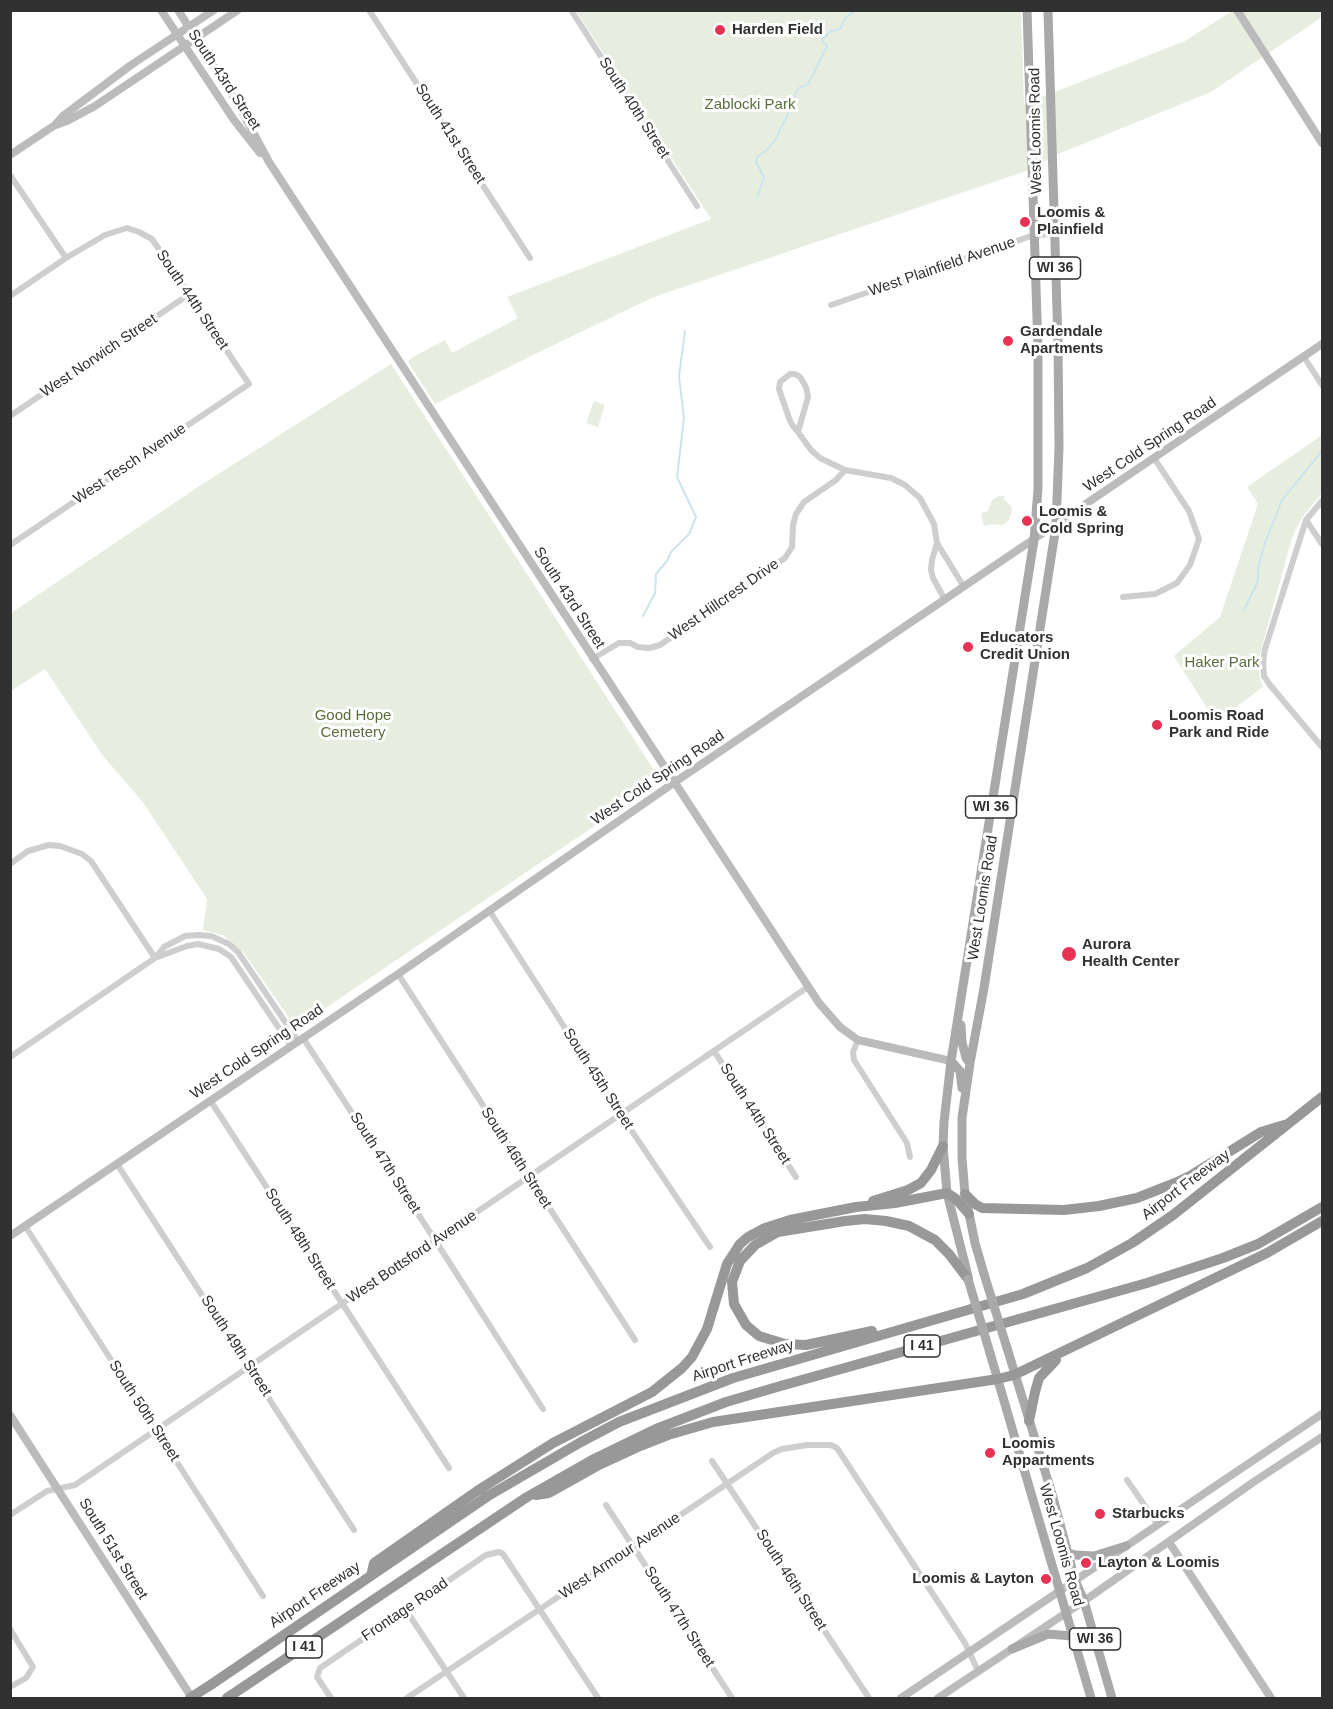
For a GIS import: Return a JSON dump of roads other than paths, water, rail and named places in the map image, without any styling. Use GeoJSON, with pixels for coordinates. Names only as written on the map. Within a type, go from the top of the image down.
{"type":"FeatureCollection","features":[{"type":"Feature","properties":{"kind":"highway","name":"Airport Freeway"},"geometry":{"type":"LineString","coordinates":[[191,1698],[488,1496],[535,1467],[619,1422],[733,1378],[1023,1294],[1087,1268],[1132,1243],[1173,1215],[1323,1097]]}},
{"type":"Feature","properties":{"kind":"highway"},"geometry":{"type":"LineString","coordinates":[[965,1194],[982,1208],[1064,1210],[1137,1198],[1175,1184],[1261,1132],[1293,1122]]}},
{"type":"Feature","properties":{"kind":"highway"},"geometry":{"type":"LineString","coordinates":[[856,1207],[914,1187],[931,1170],[943,1146]]}},
{"type":"Feature","properties":{"kind":"highway"},"geometry":{"type":"LineString","coordinates":[[370,1576],[374,1563],[477,1491],[553,1443],[652,1392],[682,1368],[692,1357],[707,1329],[727,1264],[740,1244],[748,1237],[773,1224],[790,1220],[948,1193],[969,1214]]}},
{"type":"Feature","properties":{"kind":"highway","name":"I 41"},"geometry":{"type":"LineString","coordinates":[[227,1698],[527,1497],[592,1460],[647,1433],[692,1415],[777,1387],[1147,1282],[1222,1258],[1258,1244],[1323,1207]]}},
{"type":"Feature","properties":{"kind":"highway"},"geometry":{"type":"LineString","coordinates":[[943,1318],[917,1319],[819,1343],[785,1344],[759,1336],[746,1325],[734,1304],[732,1282],[746,1252],[764,1239],[790,1229],[865,1219],[898,1223],[935,1240],[968,1279]]}},
{"type":"Feature","properties":{"kind":"highway"},"geometry":{"type":"LineString","coordinates":[[527,1497],[549,1493],[599,1465],[640,1446],[713,1422],[1014,1375],[1266,1253],[1323,1221]]}},
{"type":"Feature","properties":{"kind":"highway"},"geometry":{"type":"LineString","coordinates":[[1029,1421],[1040,1378],[1065,1352]]}},
{"type":"Feature","properties":{"kind":"main road"},"geometry":{"type":"LineString","coordinates":[[1027,13],[1048,13]]}},
{"type":"Feature","properties":{"kind":"main road","name":"West Loomis Road"},"geometry":{"type":"LineString","coordinates":[[1027,13],[1038,349],[1038,489],[1034,540],[951,1061],[943,1146],[948,1193],[968,1279],[1091,1698]]}},
{"type":"Feature","properties":{"kind":"main road","name":"West Loomis Road"},"geometry":{"type":"LineString","coordinates":[[1048,13],[1058,344],[1059,424],[1056,526],[977,1032],[970,1063],[964,1106],[962,1158],[965,1194],[984,1274],[1112,1698]]}},
{"type":"Feature","properties":{"kind":"main road"},"geometry":{"type":"LineString","coordinates":[[993,794],[1014,795]]}},
{"type":"Feature","properties":{"kind":"main road"},"geometry":{"type":"LineString","coordinates":[[960,1008],[962,1042],[966,1058],[970,1063]]}},
{"type":"Feature","properties":{"kind":"main road"},"geometry":{"type":"LineString","coordinates":[[951,1061],[960,1071],[964,1106]]}},
{"type":"Feature","properties":{"kind":"main road"},"geometry":{"type":"LineString","coordinates":[[1068,1553],[1094,1556],[1126,1546]]}},
{"type":"Feature","properties":{"kind":"main road"},"geometry":{"type":"LineString","coordinates":[[1012,1649],[1048,1635],[1072,1636]]}},
{"type":"Feature","properties":{"kind":"street","name":"South 43rd Street"},"geometry":{"type":"LineString","coordinates":[[161,10],[243,134],[269,162]]}},
{"type":"Feature","properties":{"kind":"street","name":"South 43rd Street"},"geometry":{"type":"LineString","coordinates":[[178,10],[239,106],[269,162],[808,987],[833,1020],[858,1040],[951,1061]]}},
{"type":"Feature","properties":{"kind":"street"},"geometry":{"type":"LineString","coordinates":[[10,155],[55,125],[89,96],[214,10]]}},
{"type":"Feature","properties":{"kind":"street"},"geometry":{"type":"LineString","coordinates":[[55,125],[67,122],[95,106],[238,10]]}},
{"type":"Feature","properties":{"kind":"street","name":"South 41st Street"},"geometry":{"type":"LineString","coordinates":[[369,10],[530,258]]}},
{"type":"Feature","properties":{"kind":"street","name":"South 40th Street"},"geometry":{"type":"LineString","coordinates":[[570,10],[697,206]]}},
{"type":"Feature","properties":{"kind":"street"},"geometry":{"type":"LineString","coordinates":[[1237,10],[1323,143]]}},
{"type":"Feature","properties":{"kind":"street"},"geometry":{"type":"LineString","coordinates":[[10,175],[66,258],[10,296]]}},
{"type":"Feature","properties":{"kind":"street","name":"South 44th Street"},"geometry":{"type":"LineString","coordinates":[[66,258],[105,235],[127,228],[152,239],[249,384]]}},
{"type":"Feature","properties":{"kind":"street","name":"West Plainfield Avenue"},"geometry":{"type":"LineString","coordinates":[[831,305],[1034,235],[1053,234]]}},
{"type":"Feature","properties":{"kind":"street","name":"West Norwich Street"},"geometry":{"type":"LineString","coordinates":[[10,416],[188,295]]}},
{"type":"Feature","properties":{"kind":"street","name":"West Cold Spring Road"},"geometry":{"type":"LineString","coordinates":[[10,1236],[398,974],[675,782],[1323,344]]}},
{"type":"Feature","properties":{"kind":"street"},"geometry":{"type":"LineString","coordinates":[[1304,357],[1323,385]]}},
{"type":"Feature","properties":{"kind":"street"},"geometry":{"type":"LineString","coordinates":[[798,432],[808,397],[806,387],[800,377],[790,374],[780,382],[779,389],[785,411],[798,432],[811,450],[820,458],[845,470],[883,476],[904,485],[920,498],[930,514],[938,543],[964,587]]}},
{"type":"Feature","properties":{"kind":"street","name":"West Tesch Avenue"},"geometry":{"type":"LineString","coordinates":[[10,545],[249,384]]}},
{"type":"Feature","properties":{"kind":"street"},"geometry":{"type":"LineString","coordinates":[[1123,597],[1155,594],[1177,583],[1190,565],[1199,539],[1189,511],[1154,458]]}},
{"type":"Feature","properties":{"kind":"street","name":"West Hillcrest Drive"},"geometry":{"type":"LineString","coordinates":[[592,659],[619,642],[649,648],[660,645],[785,558],[792,547],[796,514],[804,502],[836,480],[845,470]]}},
{"type":"Feature","properties":{"kind":"street"},"geometry":{"type":"LineString","coordinates":[[1323,501],[1306,520],[1265,649],[1263,662],[1264,676],[1323,747]]}},
{"type":"Feature","properties":{"kind":"street"},"geometry":{"type":"LineString","coordinates":[[1306,520],[1323,544]]}},
{"type":"Feature","properties":{"kind":"street"},"geometry":{"type":"LineString","coordinates":[[938,543],[931,570],[933,579],[945,600]]}},
{"type":"Feature","properties":{"kind":"street"},"geometry":{"type":"LineString","coordinates":[[10,864],[28,851],[49,845],[66,847],[82,854],[91,861],[155,958]]}},
{"type":"Feature","properties":{"kind":"street","name":"South 45th Street"},"geometry":{"type":"LineString","coordinates":[[489,910],[621,1115],[710,1247]]}},
{"type":"Feature","properties":{"kind":"street"},"geometry":{"type":"LineString","coordinates":[[155,958],[164,947],[185,936],[219,938],[238,952],[297,1042]]}},
{"type":"Feature","properties":{"kind":"street"},"geometry":{"type":"LineString","coordinates":[[10,1057],[155,958],[198,944],[219,949],[231,957],[297,1042]]}},
{"type":"Feature","properties":{"kind":"street"},"geometry":{"type":"LineString","coordinates":[[231,957],[238,952]]}},
{"type":"Feature","properties":{"kind":"street","name":"South 46th Street"},"geometry":{"type":"LineString","coordinates":[[398,974],[635,1340]]}},
{"type":"Feature","properties":{"kind":"street","name":"West Bottsford Avenue"},"geometry":{"type":"LineString","coordinates":[[10,1515],[47,1491],[75,1485],[808,987]]}},
{"type":"Feature","properties":{"kind":"street"},"geometry":{"type":"LineString","coordinates":[[858,1040],[853,1052],[854,1060],[907,1143],[910,1157]]}},
{"type":"Feature","properties":{"kind":"street","name":"South 47th Street"},"geometry":{"type":"LineString","coordinates":[[297,1042],[435,1240],[543,1409]]}},
{"type":"Feature","properties":{"kind":"street","name":"South 44th Street"},"geometry":{"type":"LineString","coordinates":[[714,1051],[796,1178]]}},
{"type":"Feature","properties":{"kind":"street","name":"South 48th Street"},"geometry":{"type":"LineString","coordinates":[[210,1100],[449,1468]]}},
{"type":"Feature","properties":{"kind":"street","name":"South 49th Street"},"geometry":{"type":"LineString","coordinates":[[117,1164],[354,1530]]}},
{"type":"Feature","properties":{"kind":"street","name":"South 50th Street"},"geometry":{"type":"LineString","coordinates":[[25,1226],[263,1596]]}},
{"type":"Feature","properties":{"kind":"street"},"geometry":{"type":"LineString","coordinates":[[901,1698],[1323,1414]]}},
{"type":"Feature","properties":{"kind":"street","name":"South 51st Street"},"geometry":{"type":"LineString","coordinates":[[10,1415],[191,1698]]}},
{"type":"Feature","properties":{"kind":"street"},"geometry":{"type":"LineString","coordinates":[[938,1698],[1323,1437]]}},
{"type":"Feature","properties":{"kind":"street","name":"West Armour Avenue"},"geometry":{"type":"LineString","coordinates":[[407,1698],[782,1449],[825,1445],[834,1446],[840,1452],[969,1652]]}},
{"type":"Feature","properties":{"kind":"street","name":"South 46th Street"},"geometry":{"type":"LineString","coordinates":[[712,1461],[869,1698]]}},
{"type":"Feature","properties":{"kind":"street"},"geometry":{"type":"LineString","coordinates":[[1127,1480],[1158,1526]]}},
{"type":"Feature","properties":{"kind":"street","name":"South 47th Street"},"geometry":{"type":"LineString","coordinates":[[606,1505],[732,1698]]}},
{"type":"Feature","properties":{"kind":"street"},"geometry":{"type":"LineString","coordinates":[[1169,1542],[1271,1698]]}},
{"type":"Feature","properties":{"kind":"street","name":"Frontage Road"},"geometry":{"type":"LineString","coordinates":[[331,1698],[317,1674],[324,1665],[488,1554],[497,1552],[503,1554],[540,1609]]}},
{"type":"Feature","properties":{"kind":"street"},"geometry":{"type":"LineString","coordinates":[[540,1609],[598,1698]]}},
{"type":"Feature","properties":{"kind":"street"},"geometry":{"type":"LineString","coordinates":[[405,1610],[464,1698]]}},
{"type":"Feature","properties":{"kind":"street"},"geometry":{"type":"LineString","coordinates":[[10,1629],[33,1667],[26,1678],[10,1687]]}},
{"type":"Feature","properties":{"kind":"street"},"geometry":{"type":"LineString","coordinates":[[969,1652],[978,1671]]}},
{"type":"Feature","properties":{"kind":"waterway"},"geometry":{"type":"LineString","coordinates":[[757,198],[764,177],[756,162],[757,157],[775,140],[793,104],[796,92],[800,87],[807,85],[812,77],[827,46],[822,40],[831,31],[840,29],[845,19],[855,10]]}},
{"type":"Feature","properties":{"kind":"waterway"},"geometry":{"type":"LineString","coordinates":[[643,616],[655,593],[656,574],[671,552],[689,534],[696,517],[677,477],[684,418],[679,376],[685,331]]}},
{"type":"Feature","properties":{"kind":"waterway"},"geometry":{"type":"LineString","coordinates":[[1244,610],[1258,581],[1258,568],[1265,543],[1282,500],[1322,451]]}},
{"type":"Feature","properties":{"kind":"place","name":"Harden Field"},"geometry":{"type":"Point","coordinates":[720,30]}},
{"type":"Feature","properties":{"kind":"place","name":"Loomis & Plainfield"},"geometry":{"type":"Point","coordinates":[1025,222]}},
{"type":"Feature","properties":{"kind":"place","name":"Gardendale Apartments"},"geometry":{"type":"Point","coordinates":[1008,341]}},
{"type":"Feature","properties":{"kind":"place","name":"Loomis & Cold Spring"},"geometry":{"type":"Point","coordinates":[1027,521]}},
{"type":"Feature","properties":{"kind":"place","name":"Educators Credit Union"},"geometry":{"type":"Point","coordinates":[968,647]}},
{"type":"Feature","properties":{"kind":"place","name":"Loomis Road Park and Ride"},"geometry":{"type":"Point","coordinates":[1157,725]}},
{"type":"Feature","properties":{"kind":"place","name":"Aurora Health Center"},"geometry":{"type":"Point","coordinates":[1069,954]}},
{"type":"Feature","properties":{"kind":"place","name":"Loomis Appartments"},"geometry":{"type":"Point","coordinates":[990,1453]}},
{"type":"Feature","properties":{"kind":"place","name":"Starbucks"},"geometry":{"type":"Point","coordinates":[1100,1514]}},
{"type":"Feature","properties":{"kind":"place","name":"Layton & Loomis"},"geometry":{"type":"Point","coordinates":[1086,1563]}},
{"type":"Feature","properties":{"kind":"place","name":"Loomis & Layton"},"geometry":{"type":"Point","coordinates":[1046,1579]}},
{"type":"Feature","properties":{"kind":"park label","name":"Zablocki Park"},"geometry":{"type":"Point","coordinates":[750,105]}},
{"type":"Feature","properties":{"kind":"park label","name":"Haker Park"},"geometry":{"type":"Point","coordinates":[1222,663]}},
{"type":"Feature","properties":{"kind":"park label","name":"Good Hope Cemetery"},"geometry":{"type":"Point","coordinates":[353,724]}}]}
